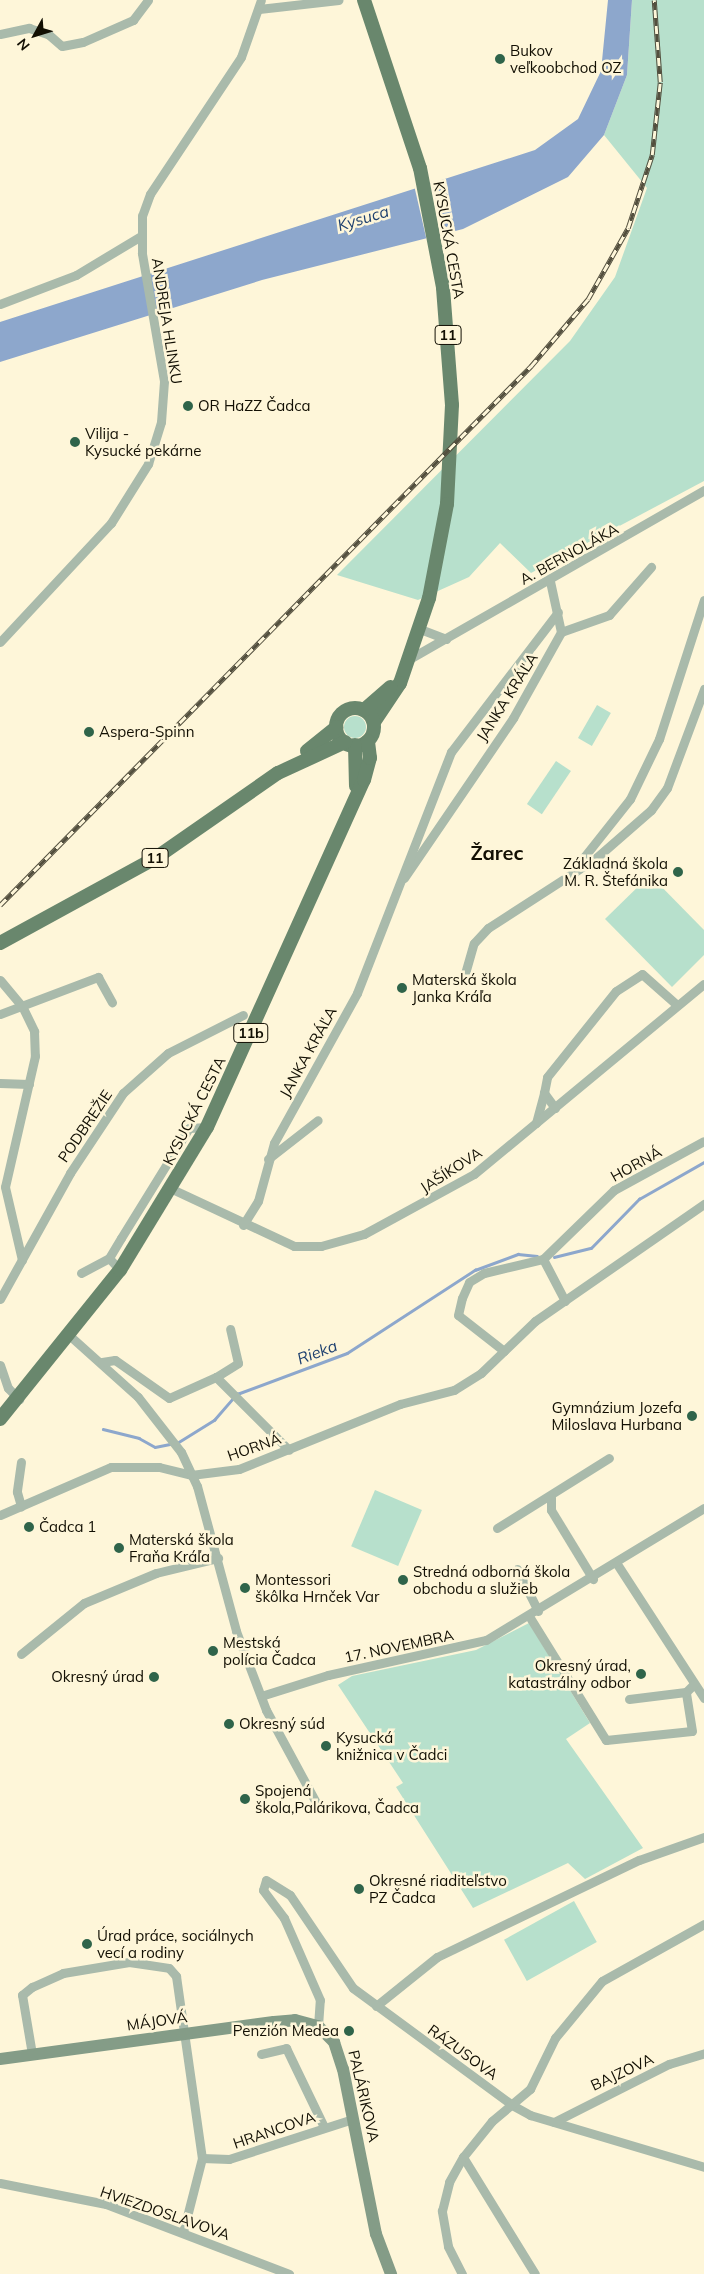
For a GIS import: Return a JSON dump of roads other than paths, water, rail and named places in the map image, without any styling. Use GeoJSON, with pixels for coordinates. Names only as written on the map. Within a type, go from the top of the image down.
{"type":"FeatureCollection","features":[{"type":"Feature","properties":{"kind":"main road","name":"KYSUCKÁ CESTA"},"geometry":{"type":"LineString","coordinates":[[356,743],[374,722],[408,663],[420,629],[447,504],[451,365],[441,280],[420,168],[364,0]]}},
{"type":"Feature","properties":{"kind":"main road","name":"KYSUCKÁ CESTA"},"geometry":{"type":"LineString","coordinates":[[70,1336],[120,1270],[172,1189],[207,1127],[368,769],[356,743],[337,727],[348,709],[364,710],[408,663]]}},
{"type":"Feature","properties":{"kind":"main road"},"geometry":{"type":"LineString","coordinates":[[364,710],[374,722]]}},
{"type":"Feature","properties":{"kind":"main road","name":"11"},"geometry":{"type":"LineString","coordinates":[[0,943],[156,857],[278,773],[337,727]]}},
{"type":"Feature","properties":{"kind":"main road","name":"11"},"geometry":{"type":"LineString","coordinates":[[278,773],[356,743]]}},
{"type":"Feature","properties":{"kind":"main road","name":"11b"},"geometry":{"type":"LineString","coordinates":[[0,1419],[19,1399],[70,1336]]}},
{"type":"Feature","properties":{"kind":"main road","name":"MÁJOVÁ"},"geometry":{"type":"LineString","coordinates":[[0,2059],[185,2033],[295,2020],[318,2026]]}},
{"type":"Feature","properties":{"kind":"main road","name":"PALÁRIKOVA"},"geometry":{"type":"LineString","coordinates":[[318,2026],[334,2042],[353,2120],[376,2234],[391,2274]]}},
{"type":"Feature","properties":{"kind":"street"},"geometry":{"type":"LineString","coordinates":[[0,34],[29,28],[48,34],[62,46],[83,42],[133,20],[148,0]]}},
{"type":"Feature","properties":{"kind":"street","name":"ANDREJA HLINKU"},"geometry":{"type":"LineString","coordinates":[[0,642],[111,523],[141,479],[163,408],[156,326],[142,253],[141,236],[150,194],[241,57],[260,4],[338,0]]}},
{"type":"Feature","properties":{"kind":"street"},"geometry":{"type":"LineString","coordinates":[[0,304],[76,275],[141,236]]}},
{"type":"Feature","properties":{"kind":"street","name":"A. BERNOLÁKA"},"geometry":{"type":"LineString","coordinates":[[408,663],[446,639],[550,581],[704,490]]}},
{"type":"Feature","properties":{"kind":"street"},"geometry":{"type":"LineString","coordinates":[[550,581],[561,632],[609,615],[651,567]]}},
{"type":"Feature","properties":{"kind":"street"},"geometry":{"type":"LineString","coordinates":[[584,864],[584,856],[630,799],[659,739],[704,600]]}},
{"type":"Feature","properties":{"kind":"street","name":"JANKA KRÁĽA"},"geometry":{"type":"LineString","coordinates":[[243,1225],[258,1201],[268,1159],[356,993],[451,752],[558,612]]}},
{"type":"Feature","properties":{"kind":"street"},"geometry":{"type":"LineString","coordinates":[[420,629],[446,639]]}},
{"type":"Feature","properties":{"kind":"street","name":"JANKA KRÁĽA"},"geometry":{"type":"LineString","coordinates":[[396,890],[513,718],[561,632]]}},
{"type":"Feature","properties":{"kind":"street"},"geometry":{"type":"LineString","coordinates":[[464,977],[474,943],[488,928],[584,864],[651,810],[667,788],[704,689]]}},
{"type":"Feature","properties":{"kind":"street"},"geometry":{"type":"LineString","coordinates":[[536,1123],[546,1078],[616,990],[642,974],[676,1004]]}},
{"type":"Feature","properties":{"kind":"street"},"geometry":{"type":"LineString","coordinates":[[0,1014],[98,977],[112,1002]]}},
{"type":"Feature","properties":{"kind":"street"},"geometry":{"type":"LineString","coordinates":[[0,980],[22,1006],[34,1031],[35,1056],[3,1188],[22,1260]]}},
{"type":"Feature","properties":{"kind":"street","name":"JAŠÍKOVA"},"geometry":{"type":"LineString","coordinates":[[172,1189],[243,1225],[294,1246],[351,1239],[474,1174],[676,1004],[704,984]]}},
{"type":"Feature","properties":{"kind":"street","name":"PODBREŽIE"},"geometry":{"type":"LineString","coordinates":[[0,1299],[70,1173],[123,1093],[168,1053],[243,1016]]}},
{"type":"Feature","properties":{"kind":"street"},"geometry":{"type":"LineString","coordinates":[[0,1083],[29,1084]]}},
{"type":"Feature","properties":{"kind":"street"},"geometry":{"type":"LineString","coordinates":[[544,1093],[554,1108]]}},
{"type":"Feature","properties":{"kind":"street"},"geometry":{"type":"LineString","coordinates":[[268,1159],[318,1120]]}},
{"type":"Feature","properties":{"kind":"street"},"geometry":{"type":"LineString","coordinates":[[82,1272],[109,1258],[189,1128],[207,1127]]}},
{"type":"Feature","properties":{"kind":"street","name":"HORNÁ"},"geometry":{"type":"LineString","coordinates":[[543,1259],[614,1190],[704,1141]]}},
{"type":"Feature","properties":{"kind":"street","name":"HORNÁ"},"geometry":{"type":"LineString","coordinates":[[0,1515],[86,1474],[124,1464],[191,1475],[239,1469],[400,1404],[454,1390],[504,1351],[535,1321],[704,1204]]}},
{"type":"Feature","properties":{"kind":"street"},"geometry":{"type":"LineString","coordinates":[[109,1258],[120,1270]]}},
{"type":"Feature","properties":{"kind":"street"},"geometry":{"type":"LineString","coordinates":[[504,1351],[458,1315],[462,1298],[469,1282],[484,1273],[543,1259],[565,1301]]}},
{"type":"Feature","properties":{"kind":"street"},"geometry":{"type":"LineString","coordinates":[[102,1362],[115,1360],[169,1398],[216,1377],[238,1363],[230,1329]]}},
{"type":"Feature","properties":{"kind":"street"},"geometry":{"type":"LineString","coordinates":[[70,1336],[102,1362],[166,1431],[181,1452],[191,1475],[218,1558],[236,1631],[261,1696],[300,1778],[318,1806]]}},
{"type":"Feature","properties":{"kind":"street"},"geometry":{"type":"LineString","coordinates":[[0,1365],[8,1388],[19,1399]]}},
{"type":"Feature","properties":{"kind":"street"},"geometry":{"type":"LineString","coordinates":[[216,1377],[289,1450]]}},
{"type":"Feature","properties":{"kind":"street"},"geometry":{"type":"LineString","coordinates":[[497,1528],[551,1497],[609,1458]]}},
{"type":"Feature","properties":{"kind":"street"},"geometry":{"type":"LineString","coordinates":[[21,1462],[17,1492],[21,1506]]}},
{"type":"Feature","properties":{"kind":"street"},"geometry":{"type":"LineString","coordinates":[[551,1497],[551,1510],[593,1579]]}},
{"type":"Feature","properties":{"kind":"street","name":"17. NOVEMBRA"},"geometry":{"type":"LineString","coordinates":[[261,1696],[314,1679],[486,1640],[593,1579],[704,1508]]}},
{"type":"Feature","properties":{"kind":"street"},"geometry":{"type":"LineString","coordinates":[[21,1654],[84,1603],[156,1573],[218,1558]]}},
{"type":"Feature","properties":{"kind":"street"},"geometry":{"type":"LineString","coordinates":[[617,1564],[704,1698]]}},
{"type":"Feature","properties":{"kind":"street"},"geometry":{"type":"LineString","coordinates":[[517,1569],[534,1614],[606,1740],[692,1731],[686,1692]]}},
{"type":"Feature","properties":{"kind":"street"},"geometry":{"type":"LineString","coordinates":[[629,1699],[686,1692],[694,1684]]}},
{"type":"Feature","properties":{"kind":"street"},"geometry":{"type":"LineString","coordinates":[[376,2006],[424,1966],[468,1941],[639,1860],[704,1837]]}},
{"type":"Feature","properties":{"kind":"street","name":"RÁZUSOVA"},"geometry":{"type":"LineString","coordinates":[[318,2026],[320,2000],[284,1918],[263,1884],[276,1882],[290,1895],[338,1972],[376,2006],[512,2105],[554,2122],[704,2167]]}},
{"type":"Feature","properties":{"kind":"street"},"geometry":{"type":"LineString","coordinates":[[462,2274],[448,2246],[442,2211],[449,2182],[463,2157],[492,2121],[530,2089],[555,2038],[602,1981],[704,1924]]}},
{"type":"Feature","properties":{"kind":"street"},"geometry":{"type":"LineString","coordinates":[[32,2054],[22,1995],[64,1973],[129,1962],[170,1968],[176,1976],[202,2158],[184,2232]]}},
{"type":"Feature","properties":{"kind":"street"},"geometry":{"type":"LineString","coordinates":[[261,2054],[286,2048],[324,2127]]}},
{"type":"Feature","properties":{"kind":"street","name":"BAJZOVA"},"geometry":{"type":"LineString","coordinates":[[554,2122],[669,2064],[704,2053]]}},
{"type":"Feature","properties":{"kind":"street","name":"HRANCOVA"},"geometry":{"type":"LineString","coordinates":[[202,2158],[229,2159],[324,2127],[353,2120]]}},
{"type":"Feature","properties":{"kind":"street"},"geometry":{"type":"LineString","coordinates":[[463,2157],[535,2274]]}},
{"type":"Feature","properties":{"kind":"street","name":"HVIEZDOSLAVOVA"},"geometry":{"type":"LineString","coordinates":[[0,2183],[106,2204],[184,2232],[289,2274]]}},
{"type":"Feature","properties":{"kind":"water","name":"Kysuca"},"geometry":{"type":"Polygon","coordinates":[[[608,0],[632,0],[627,75],[604,135],[568,177],[463,229],[262,280],[0,362],[0,322],[535,150],[578,119],[601,71],[608,0]]]}},
{"type":"Feature","properties":{"kind":"waterway","name":"Rieka"},"geometry":{"type":"LineString","coordinates":[[554,1257],[591,1248],[639,1199],[704,1162]]}},
{"type":"Feature","properties":{"kind":"waterway","name":"Rieka"},"geometry":{"type":"LineString","coordinates":[[177,1443],[214,1420],[237,1394],[347,1353],[475,1270],[518,1254],[537,1256]]}},
{"type":"Feature","properties":{"kind":"waterway","name":"Rieka"},"geometry":{"type":"LineString","coordinates":[[103,1429],[139,1438],[155,1447],[171,1444]]}},
{"type":"Feature","properties":{"kind":"railway"},"geometry":{"type":"LineString","coordinates":[[0,905],[531,366],[588,299],[628,228],[652,155],[660,82],[654,0]]}},
{"type":"Feature","properties":{"kind":"place","name":"Bukov veľkoobchod OZ"},"geometry":{"type":"Point","coordinates":[500,59]}},
{"type":"Feature","properties":{"kind":"place","name":"OR HaZZ Čadca"},"geometry":{"type":"Point","coordinates":[188,406]}},
{"type":"Feature","properties":{"kind":"place","name":"Vilija - Kysucké pekárne"},"geometry":{"type":"Point","coordinates":[75,442]}},
{"type":"Feature","properties":{"kind":"place","name":"Aspera-Spinn"},"geometry":{"type":"Point","coordinates":[89,732]}},
{"type":"Feature","properties":{"kind":"place","name":"Základná škola M. R. Štefánika"},"geometry":{"type":"Point","coordinates":[678,872]}},
{"type":"Feature","properties":{"kind":"place","name":"Materská škola Janka Kráľa"},"geometry":{"type":"Point","coordinates":[402,988]}},
{"type":"Feature","properties":{"kind":"place","name":"Gymnázium Jozefa Miloslava Hurbana"},"geometry":{"type":"Point","coordinates":[692,1416]}},
{"type":"Feature","properties":{"kind":"place","name":"Čadca 1"},"geometry":{"type":"Point","coordinates":[29,1527]}},
{"type":"Feature","properties":{"kind":"place","name":"Materská škola Fraňa Kráľa"},"geometry":{"type":"Point","coordinates":[119,1548]}},
{"type":"Feature","properties":{"kind":"place","name":"Stredná odborná škola obchodu a služieb"},"geometry":{"type":"Point","coordinates":[403,1580]}},
{"type":"Feature","properties":{"kind":"place","name":"Montessori škôlka Hrnček Var"},"geometry":{"type":"Point","coordinates":[245,1588]}},
{"type":"Feature","properties":{"kind":"place","name":"Mestská polícia Čadca"},"geometry":{"type":"Point","coordinates":[213,1651]}},
{"type":"Feature","properties":{"kind":"place","name":"Okresný úrad, katastrálny odbor"},"geometry":{"type":"Point","coordinates":[641,1674]}},
{"type":"Feature","properties":{"kind":"place","name":"Okresný úrad"},"geometry":{"type":"Point","coordinates":[154,1677]}},
{"type":"Feature","properties":{"kind":"place","name":"Okresný súd"},"geometry":{"type":"Point","coordinates":[229,1724]}},
{"type":"Feature","properties":{"kind":"place","name":"Kysucká knižnica v Čadci"},"geometry":{"type":"Point","coordinates":[326,1746]}},
{"type":"Feature","properties":{"kind":"place","name":"Spojená škola,Palárikova, Čadca"},"geometry":{"type":"Point","coordinates":[245,1799]}},
{"type":"Feature","properties":{"kind":"place","name":"Okresné riaditeľstvo PZ Čadca"},"geometry":{"type":"Point","coordinates":[359,1889]}},
{"type":"Feature","properties":{"kind":"place","name":"Úrad práce, sociálnych vecí a rodiny"},"geometry":{"type":"Point","coordinates":[87,1944]}},
{"type":"Feature","properties":{"kind":"place","name":"Penzión Medea"},"geometry":{"type":"Point","coordinates":[349,2031]}},
{"type":"Feature","properties":{"kind":"district","name":"Žarec"},"geometry":{"type":"Point","coordinates":[497,852]}}]}
